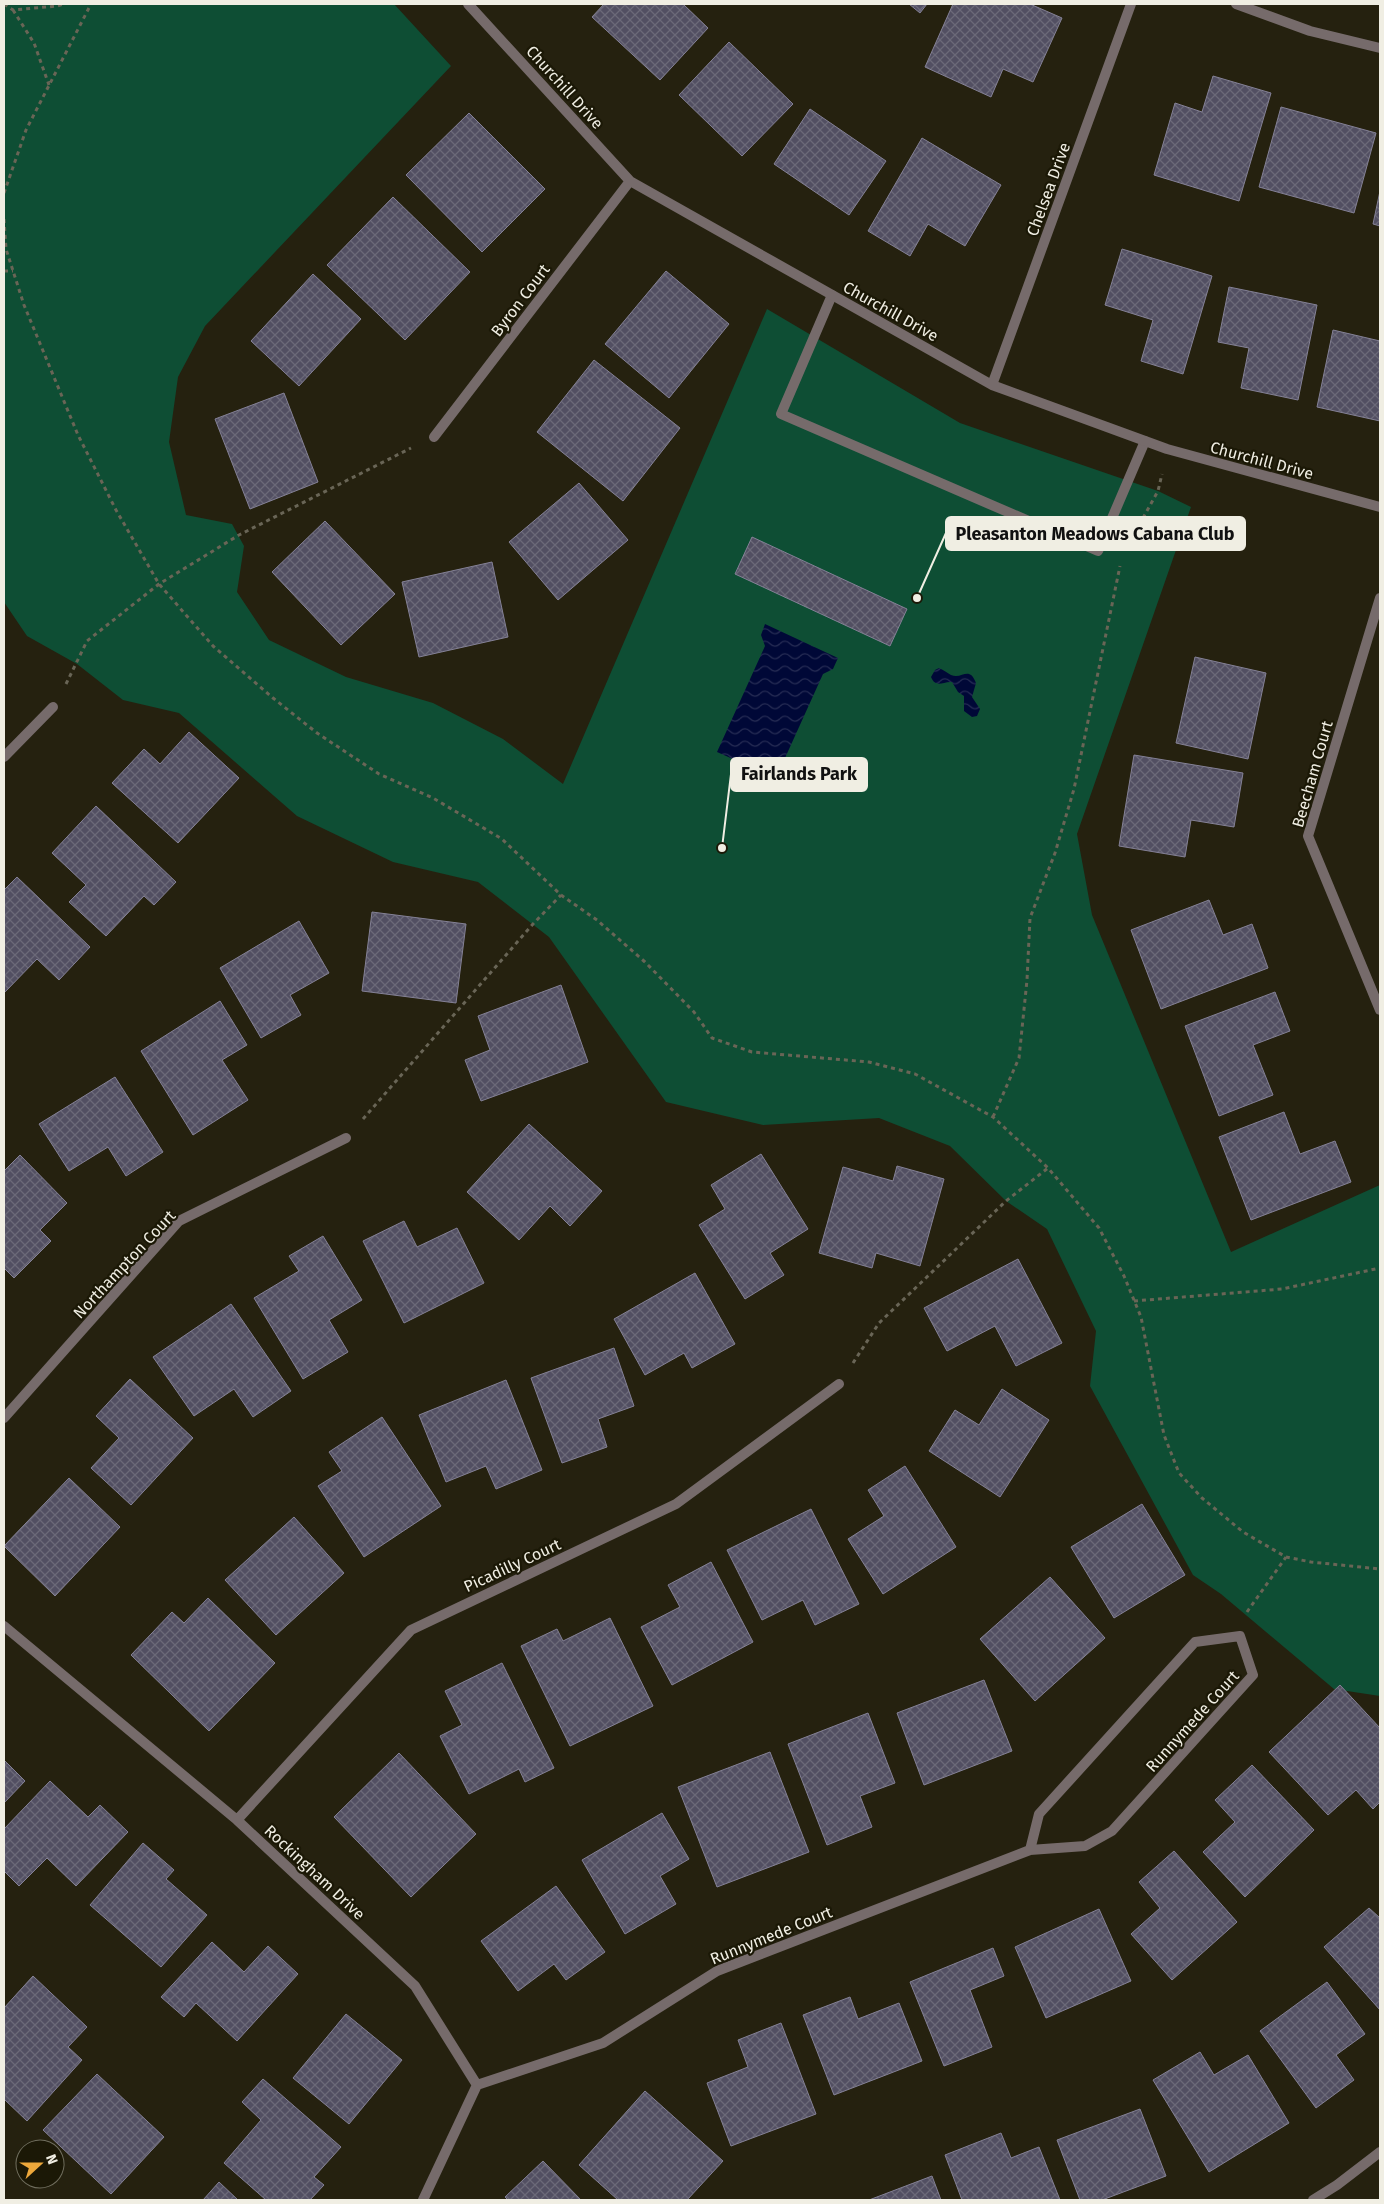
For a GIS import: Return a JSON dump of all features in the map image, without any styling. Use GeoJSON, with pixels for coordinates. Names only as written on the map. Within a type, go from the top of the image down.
{"type":"FeatureCollection","features":[{"type":"Feature","properties":{"kind":"street","name":"Churchill Drive"},"geometry":{"type":"LineString","coordinates":[[468,4],[630,181],[992,385],[1167,449],[1380,507]]}},
{"type":"Feature","properties":{"kind":"street","name":"Chelsea Drive"},"geometry":{"type":"LineString","coordinates":[[992,385],[1132,4]]}},
{"type":"Feature","properties":{"kind":"street"},"geometry":{"type":"LineString","coordinates":[[1236,4],[1310,31],[1380,48]]}},
{"type":"Feature","properties":{"kind":"street","name":"Byron Court"},"geometry":{"type":"LineString","coordinates":[[434,437],[630,181]]}},
{"type":"Feature","properties":{"kind":"street"},"geometry":{"type":"LineString","coordinates":[[832,295],[781,414],[1098,551],[1145,441]]}},
{"type":"Feature","properties":{"kind":"street","name":"Beecham Court"},"geometry":{"type":"LineString","coordinates":[[1380,598],[1308,836],[1380,1010]]}},
{"type":"Feature","properties":{"kind":"street"},"geometry":{"type":"LineString","coordinates":[[4,757],[53,707]]}},
{"type":"Feature","properties":{"kind":"street","name":"Northampton Court"},"geometry":{"type":"LineString","coordinates":[[4,1418],[179,1221],[346,1138]]}},
{"type":"Feature","properties":{"kind":"street","name":"Picadilly Court"},"geometry":{"type":"LineString","coordinates":[[238,1820],[411,1630],[676,1504],[839,1384]]}},
{"type":"Feature","properties":{"kind":"street","name":"Rockingham Drive"},"geometry":{"type":"LineString","coordinates":[[4,1626],[238,1820],[415,1986],[477,2086]]}},
{"type":"Feature","properties":{"kind":"street"},"geometry":{"type":"LineString","coordinates":[[1030,1850],[1039,1814],[1195,1642],[1240,1636]]}},
{"type":"Feature","properties":{"kind":"street","name":"Runnymede Court"},"geometry":{"type":"LineString","coordinates":[[477,2086],[603,2043],[717,1970],[1030,1850],[1085,1846],[1112,1831],[1253,1676],[1240,1636]]}},
{"type":"Feature","properties":{"kind":"street"},"geometry":{"type":"LineString","coordinates":[[423,2200],[477,2086]]}},
{"type":"Feature","properties":{"kind":"street"},"geometry":{"type":"LineString","coordinates":[[1314,2200],[1380,2152]]}},
{"type":"Feature","properties":{"kind":"path"},"geometry":{"type":"LineString","coordinates":[[4,4],[13,10],[34,43],[49,85]]}},
{"type":"Feature","properties":{"kind":"path"},"geometry":{"type":"LineString","coordinates":[[13,10],[64,4]]}},
{"type":"Feature","properties":{"kind":"path"},"geometry":{"type":"LineString","coordinates":[[4,193],[26,130],[91,4]]}},
{"type":"Feature","properties":{"kind":"path"},"geometry":{"type":"LineString","coordinates":[[4,219],[6,250],[24,305],[78,435],[116,510],[159,584],[213,646],[317,733],[379,774],[434,798],[502,839],[561,895],[597,920],[645,962],[694,1012],[712,1038],[752,1052],[869,1062],[915,1074],[993,1117],[1048,1168],[1099,1228],[1124,1276],[1141,1317],[1164,1435],[1178,1473],[1202,1498],[1242,1532],[1286,1557],[1311,1562],[1380,1570]]}},
{"type":"Feature","properties":{"kind":"path"},"geometry":{"type":"LineString","coordinates":[[4,271],[13,271]]}},
{"type":"Feature","properties":{"kind":"path"},"geometry":{"type":"LineString","coordinates":[[53,707],[77,664],[87,641],[159,584],[239,535],[434,437]]}},
{"type":"Feature","properties":{"kind":"path"},"geometry":{"type":"LineString","coordinates":[[1140,523],[1158,491],[1167,449]]}},
{"type":"Feature","properties":{"kind":"path"},"geometry":{"type":"LineString","coordinates":[[993,1117],[1019,1058],[1027,980],[1030,918],[1055,853],[1074,789],[1122,557]]}},
{"type":"Feature","properties":{"kind":"path"},"geometry":{"type":"LineString","coordinates":[[346,1138],[533,924],[561,895]]}},
{"type":"Feature","properties":{"kind":"path"},"geometry":{"type":"LineString","coordinates":[[839,1384],[879,1323],[1006,1201],[1048,1168]]}},
{"type":"Feature","properties":{"kind":"path"},"geometry":{"type":"LineString","coordinates":[[1134,1301],[1282,1289],[1380,1268]]}},
{"type":"Feature","properties":{"kind":"path"},"geometry":{"type":"LineString","coordinates":[[1240,1636],[1246,1614],[1286,1557]]}},
{"type":"Feature","properties":{"kind":"green space"},"geometry":{"type":"Polygon","coordinates":[[[4,4],[394,4],[451,66],[205,326],[178,377],[169,442],[186,515],[232,524],[244,546],[237,592],[269,640],[346,677],[433,703],[503,739],[563,784],[767,309],[960,423],[1158,491],[1191,507],[1077,834],[1092,915],[1231,1252],[1380,1185],[1380,1696],[1334,1689],[1221,1594],[1193,1575],[1090,1386],[1096,1331],[1047,1229],[1006,1201],[950,1146],[879,1118],[763,1125],[666,1102],[549,937],[478,882],[393,862],[297,816],[179,713],[123,700],[77,664],[27,636],[4,602],[4,4]]]}},
{"type":"Feature","properties":{"kind":"water"},"geometry":{"type":"Polygon","coordinates":[[[765,624],[838,658],[833,669],[823,674],[776,778],[717,752],[765,646],[761,635],[765,624]]]}},
{"type":"Feature","properties":{"kind":"water"},"geometry":{"type":"Polygon","coordinates":[[[939,668],[955,676],[971,675],[976,683],[972,697],[980,709],[977,716],[972,717],[964,711],[964,696],[958,692],[952,682],[937,684],[933,681],[931,677],[935,670],[939,668]]]}},
{"type":"Feature","properties":{"kind":"building"},"geometry":{"type":"Polygon","coordinates":[[[604,4],[683,4],[708,28],[660,80],[592,17],[604,4]]]}},
{"type":"Feature","properties":{"kind":"building"},"geometry":{"type":"Polygon","coordinates":[[[909,4],[927,4],[920,13],[909,4]]]}},
{"type":"Feature","properties":{"kind":"building"},"geometry":{"type":"Polygon","coordinates":[[[953,4],[1030,4],[1062,18],[1033,82],[1003,69],[991,97],[925,67],[953,4]]]}},
{"type":"Feature","properties":{"kind":"building"},"geometry":{"type":"Polygon","coordinates":[[[729,42],[793,104],[742,156],[679,95],[729,42]]]}},
{"type":"Feature","properties":{"kind":"building"},"geometry":{"type":"Polygon","coordinates":[[[1213,76],[1271,93],[1239,201],[1154,175],[1175,103],[1202,112],[1213,76]]]}},
{"type":"Feature","properties":{"kind":"building"},"geometry":{"type":"Polygon","coordinates":[[[1281,107],[1376,133],[1354,213],[1259,187],[1281,107]]]}},
{"type":"Feature","properties":{"kind":"building"},"geometry":{"type":"Polygon","coordinates":[[[810,109],[886,161],[849,215],[774,164],[810,109]]]}},
{"type":"Feature","properties":{"kind":"building"},"geometry":{"type":"Polygon","coordinates":[[[469,113],[545,189],[482,252],[406,175],[469,113]]]}},
{"type":"Feature","properties":{"kind":"building"},"geometry":{"type":"Polygon","coordinates":[[[922,138],[1001,185],[965,246],[928,224],[910,256],[868,231],[922,138]]]}},
{"type":"Feature","properties":{"kind":"building"},"geometry":{"type":"Polygon","coordinates":[[[1380,191],[1380,226],[1373,224],[1380,191]]]}},
{"type":"Feature","properties":{"kind":"building"},"geometry":{"type":"Polygon","coordinates":[[[393,197],[470,272],[405,340],[327,265],[393,197]]]}},
{"type":"Feature","properties":{"kind":"building"},"geometry":{"type":"Polygon","coordinates":[[[1122,249],[1212,276],[1183,374],[1141,361],[1153,320],[1105,305],[1122,249]]]}},
{"type":"Feature","properties":{"kind":"building"},"geometry":{"type":"Polygon","coordinates":[[[666,271],[729,324],[669,398],[605,344],[666,271]]]}},
{"type":"Feature","properties":{"kind":"building"},"geometry":{"type":"Polygon","coordinates":[[[313,274],[361,319],[299,386],[251,341],[313,274]]]}},
{"type":"Feature","properties":{"kind":"building"},"geometry":{"type":"Polygon","coordinates":[[[1229,287],[1317,305],[1298,400],[1241,388],[1249,348],[1218,342],[1229,287]]]}},
{"type":"Feature","properties":{"kind":"building"},"geometry":{"type":"Polygon","coordinates":[[[1333,330],[1380,341],[1380,421],[1317,407],[1333,330]]]}},
{"type":"Feature","properties":{"kind":"building"},"geometry":{"type":"Polygon","coordinates":[[[594,360],[680,428],[623,501],[537,432],[594,360]]]}},
{"type":"Feature","properties":{"kind":"building"},"geometry":{"type":"Polygon","coordinates":[[[284,393],[318,482],[250,509],[215,419],[284,393]]]}},
{"type":"Feature","properties":{"kind":"building"},"geometry":{"type":"Polygon","coordinates":[[[579,483],[628,540],[558,600],[509,542],[579,483]]]}},
{"type":"Feature","properties":{"kind":"building"},"geometry":{"type":"Polygon","coordinates":[[[325,521],[395,594],[341,645],[272,572],[325,521]]]}},
{"type":"Feature","properties":{"kind":"building"},"geometry":{"type":"Polygon","coordinates":[[[752,537],[907,609],[890,646],[735,574],[752,537]]]}},
{"type":"Feature","properties":{"kind":"building"},"geometry":{"type":"Polygon","coordinates":[[[492,562],[508,637],[419,657],[402,582],[492,562]]]}},
{"type":"Feature","properties":{"kind":"building"},"geometry":{"type":"Polygon","coordinates":[[[1195,657],[1266,673],[1248,759],[1176,743],[1195,657]]]}},
{"type":"Feature","properties":{"kind":"building"},"geometry":{"type":"Polygon","coordinates":[[[189,732],[239,778],[178,843],[112,783],[144,749],[160,764],[189,732]]]}},
{"type":"Feature","properties":{"kind":"building"},"geometry":{"type":"Polygon","coordinates":[[[1134,755],[1243,773],[1234,827],[1191,820],[1185,857],[1119,846],[1134,755]]]}},
{"type":"Feature","properties":{"kind":"building"},"geometry":{"type":"Polygon","coordinates":[[[96,806],[176,882],[154,905],[144,896],[106,936],[69,902],[86,885],[52,853],[96,806]]]}},
{"type":"Feature","properties":{"kind":"building"},"geometry":{"type":"Polygon","coordinates":[[[17,877],[90,947],[59,980],[37,959],[4,993],[4,890],[17,877]]]}},
{"type":"Feature","properties":{"kind":"building"},"geometry":{"type":"Polygon","coordinates":[[[1209,900],[1223,935],[1252,924],[1268,968],[1161,1009],[1131,930],[1209,900]]]}},
{"type":"Feature","properties":{"kind":"building"},"geometry":{"type":"Polygon","coordinates":[[[372,912],[466,924],[456,1003],[362,991],[372,912]]]}},
{"type":"Feature","properties":{"kind":"building"},"geometry":{"type":"Polygon","coordinates":[[[299,921],[329,973],[290,995],[301,1015],[261,1038],[220,968],[299,921]]]}},
{"type":"Feature","properties":{"kind":"building"},"geometry":{"type":"Polygon","coordinates":[[[561,985],[588,1062],[481,1101],[465,1060],[490,1050],[478,1016],[561,985]]]}},
{"type":"Feature","properties":{"kind":"building"},"geometry":{"type":"Polygon","coordinates":[[[1275,992],[1290,1031],[1253,1045],[1273,1095],[1219,1116],[1185,1026],[1275,992]]]}},
{"type":"Feature","properties":{"kind":"building"},"geometry":{"type":"Polygon","coordinates":[[[220,1001],[247,1045],[222,1060],[248,1100],[193,1135],[141,1051],[220,1001]]]}},
{"type":"Feature","properties":{"kind":"building"},"geometry":{"type":"Polygon","coordinates":[[[115,1077],[163,1152],[126,1176],[108,1147],[69,1171],[39,1124],[115,1077]]]}},
{"type":"Feature","properties":{"kind":"building"},"geometry":{"type":"Polygon","coordinates":[[[1284,1112],[1300,1154],[1335,1141],[1351,1182],[1251,1220],[1219,1137],[1284,1112]]]}},
{"type":"Feature","properties":{"kind":"building"},"geometry":{"type":"Polygon","coordinates":[[[529,1124],[602,1191],[570,1226],[550,1206],[519,1240],[467,1192],[529,1124]]]}},
{"type":"Feature","properties":{"kind":"building"},"geometry":{"type":"Polygon","coordinates":[[[761,1154],[808,1229],[770,1253],[784,1275],[745,1299],[699,1225],[725,1209],[711,1185],[761,1154]]]}},
{"type":"Feature","properties":{"kind":"building"},"geometry":{"type":"Polygon","coordinates":[[[20,1155],[67,1203],[40,1230],[51,1241],[14,1278],[4,1268],[4,1171],[20,1155]]]}},
{"type":"Feature","properties":{"kind":"building"},"geometry":{"type":"Polygon","coordinates":[[[897,1166],[944,1179],[920,1266],[876,1253],[872,1268],[819,1253],[843,1167],[893,1181],[897,1166]]]}},
{"type":"Feature","properties":{"kind":"building"},"geometry":{"type":"Polygon","coordinates":[[[404,1221],[417,1247],[457,1228],[484,1283],[404,1323],[363,1241],[404,1221]]]}},
{"type":"Feature","properties":{"kind":"building"},"geometry":{"type":"Polygon","coordinates":[[[323,1236],[362,1300],[329,1320],[348,1352],[303,1379],[254,1298],[299,1271],[289,1256],[323,1236]]]}},
{"type":"Feature","properties":{"kind":"building"},"geometry":{"type":"Polygon","coordinates":[[[1018,1259],[1062,1343],[1016,1366],[995,1326],[947,1351],[924,1308],[1018,1259]]]}},
{"type":"Feature","properties":{"kind":"building"},"geometry":{"type":"Polygon","coordinates":[[[695,1273],[735,1344],[692,1368],[684,1353],[645,1375],[614,1319],[695,1273]]]}},
{"type":"Feature","properties":{"kind":"building"},"geometry":{"type":"Polygon","coordinates":[[[231,1304],[291,1391],[253,1417],[234,1389],[194,1416],[153,1357],[231,1304]]]}},
{"type":"Feature","properties":{"kind":"building"},"geometry":{"type":"Polygon","coordinates":[[[614,1348],[634,1406],[598,1419],[607,1447],[562,1463],[531,1378],[614,1348]]]}},
{"type":"Feature","properties":{"kind":"building"},"geometry":{"type":"Polygon","coordinates":[[[130,1379],[193,1438],[131,1505],[91,1468],[119,1438],[96,1416],[130,1379]]]}},
{"type":"Feature","properties":{"kind":"building"},"geometry":{"type":"Polygon","coordinates":[[[506,1380],[542,1470],[496,1489],[486,1466],[446,1482],[419,1415],[506,1380]]]}},
{"type":"Feature","properties":{"kind":"building"},"geometry":{"type":"Polygon","coordinates":[[[1002,1389],[1049,1420],[1000,1497],[929,1451],[955,1410],[979,1425],[1002,1389]]]}},
{"type":"Feature","properties":{"kind":"building"},"geometry":{"type":"Polygon","coordinates":[[[382,1417],[441,1506],[364,1557],[318,1486],[342,1471],[329,1452],[382,1417]]]}},
{"type":"Feature","properties":{"kind":"building"},"geometry":{"type":"Polygon","coordinates":[[[905,1466],[956,1547],[883,1594],[848,1539],[884,1516],[868,1490],[905,1466]]]}},
{"type":"Feature","properties":{"kind":"building"},"geometry":{"type":"Polygon","coordinates":[[[69,1478],[120,1527],[55,1596],[4,1546],[69,1478]]]}},
{"type":"Feature","properties":{"kind":"building"},"geometry":{"type":"Polygon","coordinates":[[[1142,1504],[1185,1575],[1114,1618],[1071,1547],[1142,1504]]]}},
{"type":"Feature","properties":{"kind":"building"},"geometry":{"type":"Polygon","coordinates":[[[811,1509],[859,1604],[815,1625],[803,1600],[762,1620],[727,1550],[811,1509]]]}},
{"type":"Feature","properties":{"kind":"building"},"geometry":{"type":"Polygon","coordinates":[[[294,1517],[344,1573],[276,1635],[225,1580],[294,1517]]]}},
{"type":"Feature","properties":{"kind":"building"},"geometry":{"type":"Polygon","coordinates":[[[711,1562],[753,1642],[672,1685],[641,1627],[680,1607],[668,1585],[711,1562]]]}},
{"type":"Feature","properties":{"kind":"building"},"geometry":{"type":"Polygon","coordinates":[[[1050,1577],[1105,1638],[1035,1701],[980,1639],[1050,1577]]]}},
{"type":"Feature","properties":{"kind":"building"},"geometry":{"type":"Polygon","coordinates":[[[208,1598],[275,1663],[209,1731],[131,1655],[172,1612],[184,1623],[208,1598]]]}},
{"type":"Feature","properties":{"kind":"building"},"geometry":{"type":"Polygon","coordinates":[[[610,1618],[653,1706],[570,1746],[521,1646],[557,1629],[563,1641],[610,1618]]]}},
{"type":"Feature","properties":{"kind":"building"},"geometry":{"type":"Polygon","coordinates":[[[502,1663],[554,1768],[525,1782],[519,1769],[469,1794],[440,1736],[462,1725],[445,1691],[502,1663]]]}},
{"type":"Feature","properties":{"kind":"building"},"geometry":{"type":"Polygon","coordinates":[[[984,1680],[1012,1751],[924,1785],[897,1713],[984,1680]]]}},
{"type":"Feature","properties":{"kind":"building"},"geometry":{"type":"Polygon","coordinates":[[[1340,1685],[1380,1728],[1380,1802],[1373,1809],[1356,1790],[1328,1815],[1269,1752],[1340,1685]]]}},
{"type":"Feature","properties":{"kind":"building"},"geometry":{"type":"Polygon","coordinates":[[[868,1713],[895,1783],[860,1796],[872,1827],[827,1845],[788,1744],[868,1713]]]}},
{"type":"Feature","properties":{"kind":"building"},"geometry":{"type":"Polygon","coordinates":[[[770,1752],[809,1852],[717,1887],[678,1787],[770,1752]]]}},
{"type":"Feature","properties":{"kind":"building"},"geometry":{"type":"Polygon","coordinates":[[[399,1753],[476,1834],[411,1897],[334,1817],[399,1753]]]}},
{"type":"Feature","properties":{"kind":"building"},"geometry":{"type":"Polygon","coordinates":[[[4,1760],[25,1781],[4,1803],[4,1760]]]}},
{"type":"Feature","properties":{"kind":"building"},"geometry":{"type":"Polygon","coordinates":[[[1252,1765],[1314,1830],[1245,1897],[1203,1852],[1235,1822],[1215,1800],[1252,1765]]]}},
{"type":"Feature","properties":{"kind":"building"},"geometry":{"type":"Polygon","coordinates":[[[50,1781],[88,1817],[100,1805],[128,1832],[76,1886],[47,1858],[19,1886],[4,1871],[4,1829],[50,1781]]]}},
{"type":"Feature","properties":{"kind":"building"},"geometry":{"type":"Polygon","coordinates":[[[662,1813],[689,1859],[660,1876],[676,1904],[625,1934],[582,1860],[662,1813]]]}},
{"type":"Feature","properties":{"kind":"building"},"geometry":{"type":"Polygon","coordinates":[[[143,1843],[174,1870],[166,1879],[207,1915],[161,1967],[90,1905],[143,1843]]]}},
{"type":"Feature","properties":{"kind":"building"},"geometry":{"type":"Polygon","coordinates":[[[1174,1851],[1237,1922],[1172,1980],[1131,1934],[1160,1908],[1139,1882],[1174,1851]]]}},
{"type":"Feature","properties":{"kind":"building"},"geometry":{"type":"Polygon","coordinates":[[[556,1886],[605,1952],[566,1980],[554,1964],[518,1991],[481,1941],[556,1886]]]}},
{"type":"Feature","properties":{"kind":"building"},"geometry":{"type":"Polygon","coordinates":[[[1369,1908],[1380,1918],[1380,2010],[1324,1947],[1369,1908]]]}},
{"type":"Feature","properties":{"kind":"building"},"geometry":{"type":"Polygon","coordinates":[[[1099,1909],[1131,1981],[1046,2018],[1015,1947],[1099,1909]]]}},
{"type":"Feature","properties":{"kind":"building"},"geometry":{"type":"Polygon","coordinates":[[[212,1942],[244,1972],[268,1946],[298,1974],[237,2041],[196,2003],[184,2017],[161,1997],[212,1942]]]}},
{"type":"Feature","properties":{"kind":"building"},"geometry":{"type":"Polygon","coordinates":[[[993,1948],[1004,1976],[970,1990],[992,2047],[944,2066],[910,1982],[993,1948]]]}},
{"type":"Feature","properties":{"kind":"building"},"geometry":{"type":"Polygon","coordinates":[[[33,1976],[87,2027],[68,2047],[82,2060],[27,2121],[4,2099],[4,2008],[33,1976]]]}},
{"type":"Feature","properties":{"kind":"building"},"geometry":{"type":"Polygon","coordinates":[[[1327,1982],[1365,2034],[1336,2055],[1354,2080],[1316,2108],[1260,2031],[1327,1982]]]}},
{"type":"Feature","properties":{"kind":"building"},"geometry":{"type":"Polygon","coordinates":[[[850,1997],[858,2019],[899,2003],[922,2061],[834,2095],[803,2015],[850,1997]]]}},
{"type":"Feature","properties":{"kind":"building"},"geometry":{"type":"Polygon","coordinates":[[[346,2014],[402,2060],[349,2124],[293,2078],[346,2014]]]}},
{"type":"Feature","properties":{"kind":"building"},"geometry":{"type":"Polygon","coordinates":[[[781,2023],[816,2114],[731,2146],[707,2083],[748,2067],[738,2040],[781,2023]]]}},
{"type":"Feature","properties":{"kind":"building"},"geometry":{"type":"Polygon","coordinates":[[[1200,2052],[1214,2075],[1248,2055],[1289,2123],[1209,2172],[1153,2080],[1200,2052]]]}},
{"type":"Feature","properties":{"kind":"building"},"geometry":{"type":"Polygon","coordinates":[[[97,2074],[164,2137],[111,2194],[65,2151],[65,2139],[53,2139],[43,2130],[97,2074]]]}},
{"type":"Feature","properties":{"kind":"building"},"geometry":{"type":"Polygon","coordinates":[[[263,2079],[341,2147],[314,2177],[324,2185],[310,2200],[266,2200],[224,2163],[261,2120],[242,2102],[263,2079]]]}},
{"type":"Feature","properties":{"kind":"building"},"geometry":{"type":"Polygon","coordinates":[[[645,2091],[723,2161],[687,2200],[618,2200],[579,2165],[645,2091]]]}},
{"type":"Feature","properties":{"kind":"building"},"geometry":{"type":"Polygon","coordinates":[[[1140,2109],[1166,2176],[1102,2200],[1080,2200],[1057,2140],[1140,2109]]]}},
{"type":"Feature","properties":{"kind":"building"},"geometry":{"type":"Polygon","coordinates":[[[1001,2133],[1011,2158],[1039,2147],[1060,2200],[962,2200],[945,2155],[1001,2133]]]}},
{"type":"Feature","properties":{"kind":"building"},"geometry":{"type":"Polygon","coordinates":[[[543,2161],[581,2200],[508,2200],[505,2197],[543,2161]]]}},
{"type":"Feature","properties":{"kind":"building"},"geometry":{"type":"Polygon","coordinates":[[[932,2176],[941,2200],[869,2200],[932,2176]]]}},
{"type":"Feature","properties":{"kind":"building"},"geometry":{"type":"Polygon","coordinates":[[[219,2182],[238,2200],[203,2200],[219,2182]]]}},
{"type":"Feature","properties":{"kind":"place","name":"Pleasanton Meadows Cabana Club"},"geometry":{"type":"Point","coordinates":[917,598]}},
{"type":"Feature","properties":{"kind":"place","name":"Fairlands Park"},"geometry":{"type":"Point","coordinates":[722,848]}}]}
